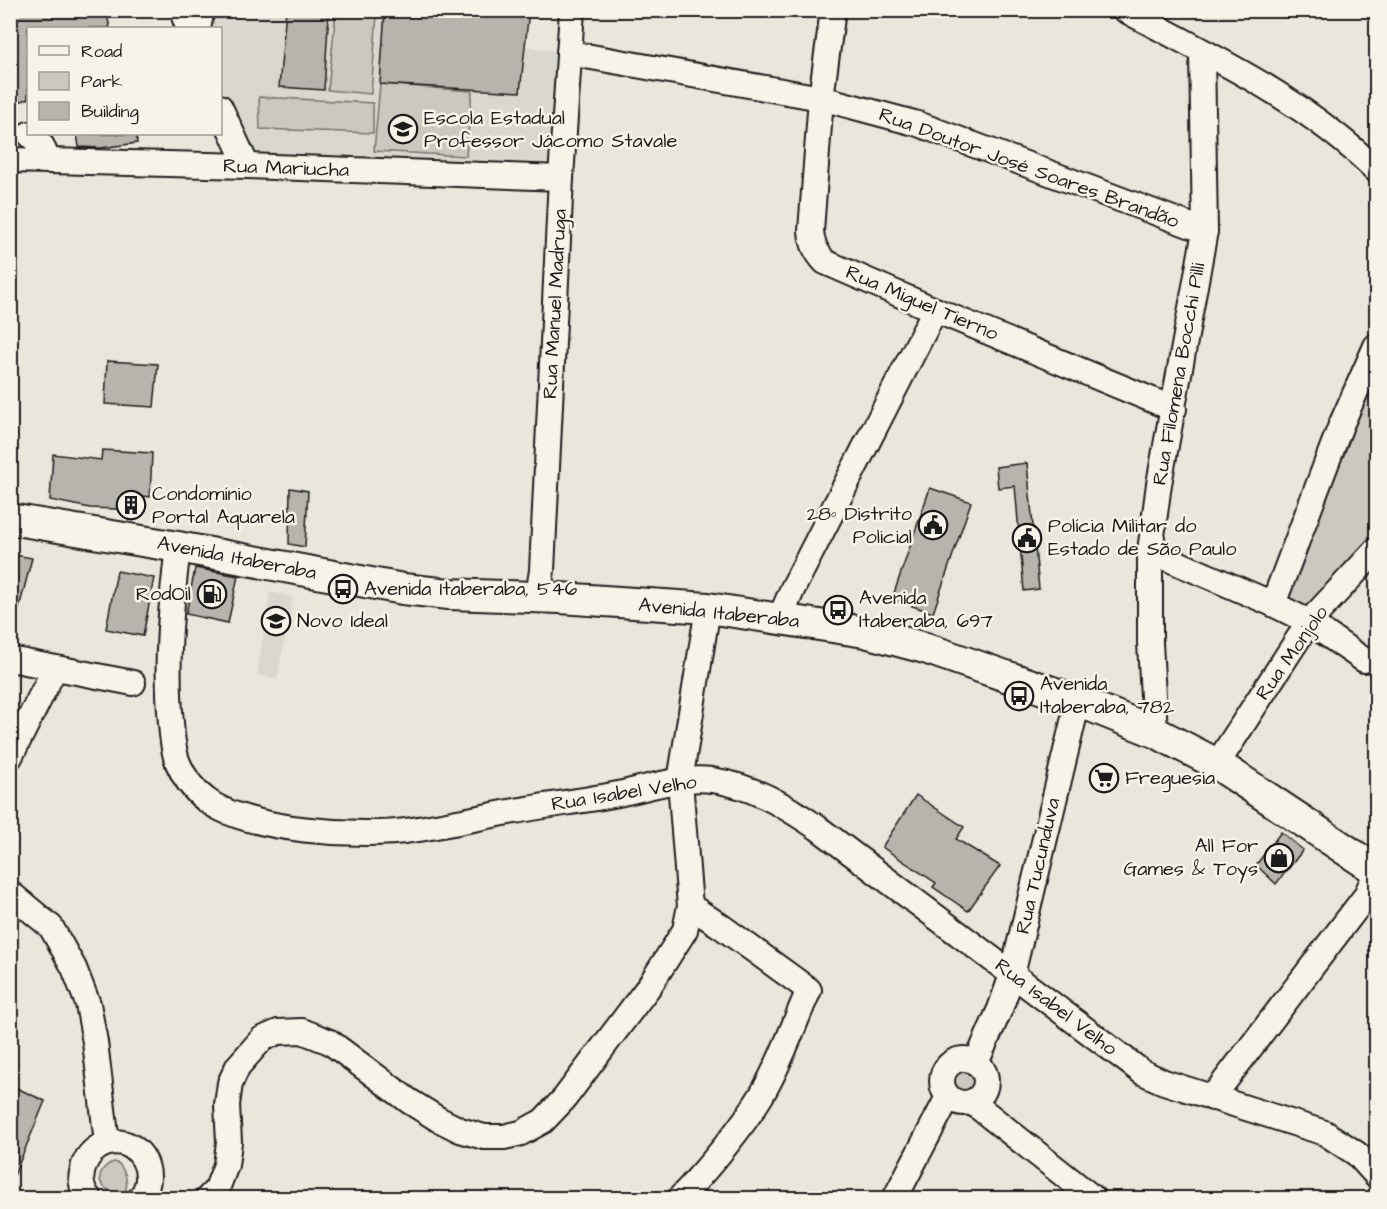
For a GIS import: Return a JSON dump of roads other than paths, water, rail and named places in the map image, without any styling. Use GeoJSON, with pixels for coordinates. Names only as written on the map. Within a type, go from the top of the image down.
{"type":"FeatureCollection","features":[{"type":"Feature","properties":{"kind":"main road","name":"Avenida Itaberaba"},"geometry":{"type":"LineString","coordinates":[[10,519],[178,547],[403,589],[460,595],[538,597],[708,608],[875,634],[925,648],[1078,701],[1155,732],[1217,764],[1377,872]]}},
{"type":"Feature","properties":{"kind":"street"},"geometry":{"type":"LineString","coordinates":[[182,10],[188,27]]}},
{"type":"Feature","properties":{"kind":"street"},"geometry":{"type":"LineString","coordinates":[[198,27],[202,10]]}},
{"type":"Feature","properties":{"kind":"street","name":"Rua Manuel Madruga"},"geometry":{"type":"LineString","coordinates":[[538,597],[542,570],[561,178],[572,10]]}},
{"type":"Feature","properties":{"kind":"street","name":"Rua Miguel Tierno"},"geometry":{"type":"LineString","coordinates":[[833,10],[821,98],[811,231],[818,254],[825,262],[1174,409]]}},
{"type":"Feature","properties":{"kind":"street"},"geometry":{"type":"LineString","coordinates":[[1125,10],[1284,97],[1352,146],[1377,170]]}},
{"type":"Feature","properties":{"kind":"street","name":"Rua Filomena Bocchi Pilli"},"geometry":{"type":"LineString","coordinates":[[1155,732],[1150,644],[1150,551],[1159,484],[1205,231],[1202,52]]}},
{"type":"Feature","properties":{"kind":"street","name":"Rua Doutor José Soares Brandão"},"geometry":{"type":"LineString","coordinates":[[569,53],[821,98],[918,124],[1205,231]]}},
{"type":"Feature","properties":{"kind":"street"},"geometry":{"type":"LineString","coordinates":[[222,111],[247,166]]}},
{"type":"Feature","properties":{"kind":"street"},"geometry":{"type":"LineString","coordinates":[[10,124],[27,132]]}},
{"type":"Feature","properties":{"kind":"street"},"geometry":{"type":"LineString","coordinates":[[31,135],[42,146],[48,161]]}},
{"type":"Feature","properties":{"kind":"street","name":"Rua Mariucha"},"geometry":{"type":"LineString","coordinates":[[10,160],[561,178]]}},
{"type":"Feature","properties":{"kind":"street"},"geometry":{"type":"LineString","coordinates":[[780,618],[936,310]]}},
{"type":"Feature","properties":{"kind":"street"},"geometry":{"type":"LineString","coordinates":[[1273,604],[1341,425],[1377,346]]}},
{"type":"Feature","properties":{"kind":"street","name":"Rua Isabel Velho"},"geometry":{"type":"LineString","coordinates":[[178,547],[170,611],[168,696],[177,761],[187,781],[206,800],[235,815],[273,825],[365,834],[411,831],[680,781],[711,780],[745,788],[778,801],[818,828],[1142,1071],[1164,1082],[1325,1133],[1357,1154],[1377,1175]]}},
{"type":"Feature","properties":{"kind":"street","name":"Rua Monjolo"},"geometry":{"type":"LineString","coordinates":[[1217,764],[1309,622],[1377,550]]}},
{"type":"Feature","properties":{"kind":"street"},"geometry":{"type":"LineString","coordinates":[[1150,551],[1309,622],[1364,660]]}},
{"type":"Feature","properties":{"kind":"street"},"geometry":{"type":"LineString","coordinates":[[208,1198],[217,1189],[226,1165],[229,1142],[227,1105],[230,1083],[238,1066],[262,1039],[278,1032],[302,1031],[330,1042],[409,1101],[438,1119],[460,1130],[484,1137],[504,1137],[522,1133],[543,1121],[564,1099],[650,986],[685,930],[690,906],[680,781],[708,608]]}},
{"type":"Feature","properties":{"kind":"street"},"geometry":{"type":"LineString","coordinates":[[10,659],[133,683]]}},
{"type":"Feature","properties":{"kind":"street"},"geometry":{"type":"LineString","coordinates":[[10,758],[55,668]]}},
{"type":"Feature","properties":{"kind":"street","name":"Rua Tucunduva"},"geometry":{"type":"LineString","coordinates":[[976,1063],[1012,975],[1078,701]]}},
{"type":"Feature","properties":{"kind":"street"},"geometry":{"type":"LineString","coordinates":[[1212,1098],[1365,897],[1377,872]]}},
{"type":"Feature","properties":{"kind":"street"},"geometry":{"type":"LineString","coordinates":[[10,893],[51,927],[74,968],[88,1004],[107,1143]]}},
{"type":"Feature","properties":{"kind":"street"},"geometry":{"type":"LineString","coordinates":[[680,1198],[714,1160],[760,1098],[777,1067],[809,990],[690,906]]}},
{"type":"Feature","properties":{"kind":"street"},"geometry":{"type":"LineString","coordinates":[[962,1059],[976,1063],[985,1075],[986,1082],[981,1096],[972,1102],[961,1104],[948,1097],[944,1092],[942,1078],[949,1065],[962,1059]]}},
{"type":"Feature","properties":{"kind":"street"},"geometry":{"type":"LineString","coordinates":[[895,1198],[948,1097]]}},
{"type":"Feature","properties":{"kind":"street"},"geometry":{"type":"LineString","coordinates":[[972,1102],[1093,1198]]}},
{"type":"Feature","properties":{"kind":"street"},"geometry":{"type":"LineString","coordinates":[[89,1198],[85,1195],[80,1179],[83,1163],[92,1150],[107,1143],[126,1144],[142,1155],[149,1173],[146,1193],[140,1198]]}},
{"type":"Feature","properties":{"kind":"place","name":"Escola Estadual Professor Jácomo Stavale"},"geometry":{"type":"Point","coordinates":[403,129]}},
{"type":"Feature","properties":{"kind":"place","name":"Condomínio Portal Aquarela"},"geometry":{"type":"Point","coordinates":[131,505]}},
{"type":"Feature","properties":{"kind":"place","name":"28º Distrito Policial"},"geometry":{"type":"Point","coordinates":[933,525]}},
{"type":"Feature","properties":{"kind":"place","name":"Polícia Militar do Estado de São Paulo"},"geometry":{"type":"Point","coordinates":[1027,538]}},
{"type":"Feature","properties":{"kind":"place","name":"Avenida Itaberaba, 546"},"geometry":{"type":"Point","coordinates":[343,589]}},
{"type":"Feature","properties":{"kind":"place","name":"RodOil"},"geometry":{"type":"Point","coordinates":[212,594]}},
{"type":"Feature","properties":{"kind":"place","name":"Avenida Itaberaba, 697"},"geometry":{"type":"Point","coordinates":[838,610]}},
{"type":"Feature","properties":{"kind":"place","name":"Novo Ideal"},"geometry":{"type":"Point","coordinates":[276,621]}},
{"type":"Feature","properties":{"kind":"place","name":"Avenida Itaberaba, 782"},"geometry":{"type":"Point","coordinates":[1019,696]}},
{"type":"Feature","properties":{"kind":"place","name":"Freguesia"},"geometry":{"type":"Point","coordinates":[1104,778]}},
{"type":"Feature","properties":{"kind":"place","name":"All For Games & Toys"},"geometry":{"type":"Point","coordinates":[1279,858]}}]}
